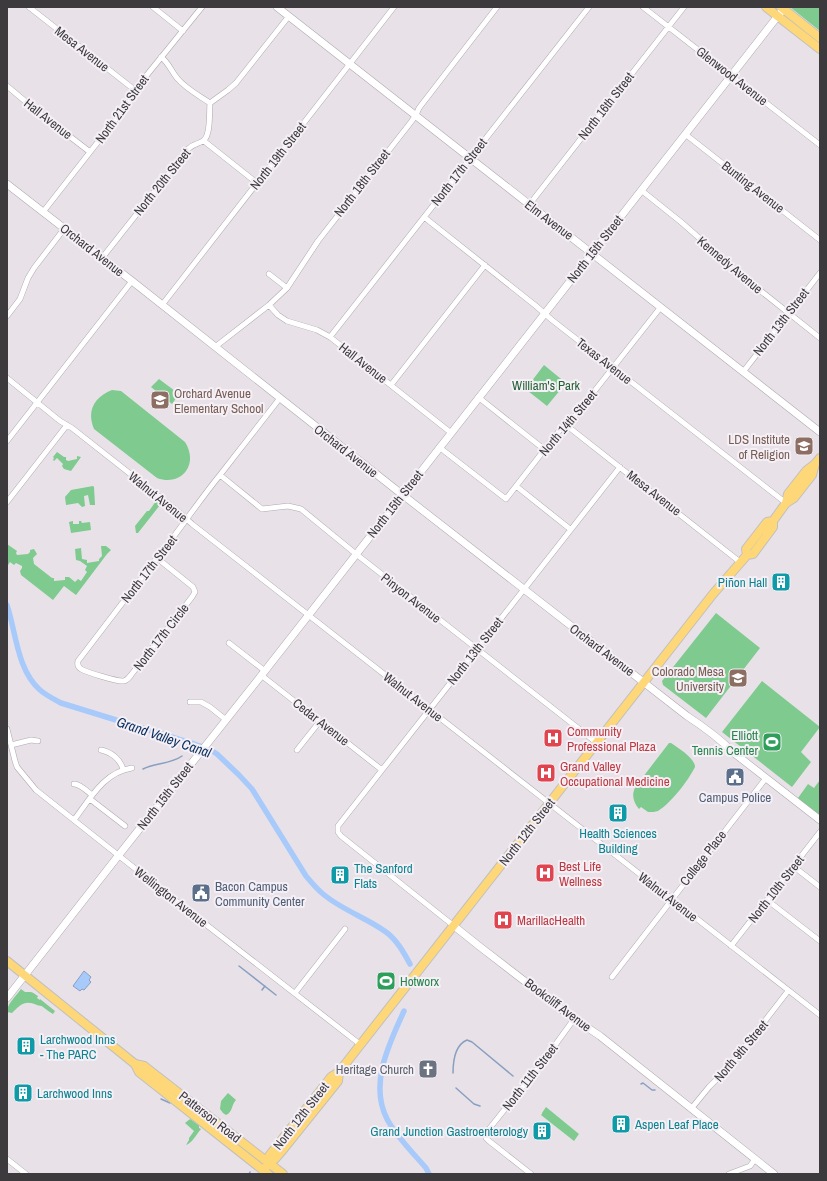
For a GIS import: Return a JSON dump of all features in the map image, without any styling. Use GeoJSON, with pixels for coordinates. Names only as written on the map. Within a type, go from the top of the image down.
{"type":"FeatureCollection","features":[{"type":"Feature","properties":{"kind":"main road"},"geometry":{"type":"LineString","coordinates":[[766,7],[820,49]]}},
{"type":"Feature","properties":{"kind":"main road"},"geometry":{"type":"LineString","coordinates":[[782,8],[820,38]]}},
{"type":"Feature","properties":{"kind":"main road","name":"North 12th Street"},"geometry":{"type":"LineString","coordinates":[[264,1173],[269,1164],[276,1159],[304,1118],[338,1080],[339,1072],[713,594],[747,555],[746,549],[767,522],[773,521],[786,503],[794,498],[812,475],[818,461]]}},
{"type":"Feature","properties":{"kind":"main road","name":"Patterson Road"},"geometry":{"type":"LineString","coordinates":[[7,961],[135,1064],[144,1066],[264,1173]]}},
{"type":"Feature","properties":{"kind":"main road","name":"Patterson Road"},"geometry":{"type":"LineString","coordinates":[[198,1114],[283,1174]]}},
{"type":"Feature","properties":{"kind":"street","name":"Mesa Avenue"},"geometry":{"type":"LineString","coordinates":[[29,7],[136,91]]}},
{"type":"Feature","properties":{"kind":"street"},"geometry":{"type":"LineString","coordinates":[[153,7],[183,31]]}},
{"type":"Feature","properties":{"kind":"street","name":"North 21st Street"},"geometry":{"type":"LineString","coordinates":[[43,212],[130,101],[142,81],[202,7]]}},
{"type":"Feature","properties":{"kind":"street","name":"Elm Avenue"},"geometry":{"type":"LineString","coordinates":[[277,7],[820,432]]}},
{"type":"Feature","properties":{"kind":"street","name":"North 19th Street"},"geometry":{"type":"LineString","coordinates":[[162,305],[394,7]]}},
{"type":"Feature","properties":{"kind":"street","name":"North 18th Street"},"geometry":{"type":"LineString","coordinates":[[215,347],[269,305],[287,288],[318,241],[416,115],[419,108],[497,7]]}},
{"type":"Feature","properties":{"kind":"street","name":"North 17th Street"},"geometry":{"type":"LineString","coordinates":[[330,337],[589,7]]}},
{"type":"Feature","properties":{"kind":"street","name":"Glenwood Avenue"},"geometry":{"type":"LineString","coordinates":[[643,7],[820,145]]}},
{"type":"Feature","properties":{"kind":"street","name":"North 16th Street"},"geometry":{"type":"LineString","coordinates":[[529,205],[684,7]]}},
{"type":"Feature","properties":{"kind":"street","name":"North 15th Street"},"geometry":{"type":"LineString","coordinates":[[7,998],[592,253],[782,8]]}},
{"type":"Feature","properties":{"kind":"street"},"geometry":{"type":"LineString","coordinates":[[161,58],[167,62],[182,83],[210,103],[236,83],[289,16]]}},
{"type":"Feature","properties":{"kind":"street","name":"Hall Avenue"},"geometry":{"type":"LineString","coordinates":[[7,86],[90,152]]}},
{"type":"Feature","properties":{"kind":"street","name":"North 20th Street"},"geometry":{"type":"LineString","coordinates":[[102,258],[188,149],[195,144],[204,141],[209,124],[210,103]]}},
{"type":"Feature","properties":{"kind":"street","name":"Bunting Avenue"},"geometry":{"type":"LineString","coordinates":[[685,134],[820,240]]}},
{"type":"Feature","properties":{"kind":"street"},"geometry":{"type":"LineString","coordinates":[[204,141],[257,183]]}},
{"type":"Feature","properties":{"kind":"street","name":"Orchard Avenue"},"geometry":{"type":"LineString","coordinates":[[8,187],[43,212],[132,281],[402,495],[699,724],[820,820]]}},
{"type":"Feature","properties":{"kind":"street","name":"Kennedy Avenue"},"geometry":{"type":"LineString","coordinates":[[641,190],[681,222],[743,276],[820,338]]}},
{"type":"Feature","properties":{"kind":"street","name":"Texas Avenue"},"geometry":{"type":"LineString","coordinates":[[424,217],[552,320],[786,503]]}},
{"type":"Feature","properties":{"kind":"street"},"geometry":{"type":"LineString","coordinates":[[7,316],[20,299],[28,278],[34,268],[64,229]]}},
{"type":"Feature","properties":{"kind":"street"},"geometry":{"type":"LineString","coordinates":[[391,386],[485,265]]}},
{"type":"Feature","properties":{"kind":"street","name":"North 13th Street"},"geometry":{"type":"LineString","coordinates":[[743,372],[820,273]]}},
{"type":"Feature","properties":{"kind":"street"},"geometry":{"type":"LineString","coordinates":[[269,274],[287,288]]}},
{"type":"Feature","properties":{"kind":"street"},"geometry":{"type":"LineString","coordinates":[[7,441],[132,281]]}},
{"type":"Feature","properties":{"kind":"street","name":"Hall Avenue"},"geometry":{"type":"LineString","coordinates":[[269,305],[284,320],[318,330],[330,337],[450,432]]}},
{"type":"Feature","properties":{"kind":"street","name":"North 14th Street"},"geometry":{"type":"LineString","coordinates":[[439,447],[506,499],[559,431],[574,418],[660,308]]}},
{"type":"Feature","properties":{"kind":"street","name":"Walnut Avenue"},"geometry":{"type":"LineString","coordinates":[[7,378],[820,1015]]}},
{"type":"Feature","properties":{"kind":"street","name":"North 17th Street"},"geometry":{"type":"LineString","coordinates":[[77,664],[280,398]]}},
{"type":"Feature","properties":{"kind":"street"},"geometry":{"type":"LineString","coordinates":[[478,398],[545,450]]}},
{"type":"Feature","properties":{"kind":"street","name":"Mesa Avenue"},"geometry":{"type":"LineString","coordinates":[[566,424],[740,562]]}},
{"type":"Feature","properties":{"kind":"street"},"geometry":{"type":"LineString","coordinates":[[7,502],[67,425]]}},
{"type":"Feature","properties":{"kind":"street","name":"North 13th Street"},"geometry":{"type":"LineString","coordinates":[[341,836],[338,832],[340,823],[620,466]]}},
{"type":"Feature","properties":{"kind":"street","name":"Pinyon Avenue"},"geometry":{"type":"LineString","coordinates":[[220,475],[262,509],[288,506],[301,509],[476,649],[597,743]]}},
{"type":"Feature","properties":{"kind":"street"},"geometry":{"type":"LineString","coordinates":[[516,486],[570,529]]}},
{"type":"Feature","properties":{"kind":"street","name":"North 17th Circle"},"geometry":{"type":"LineString","coordinates":[[77,664],[85,671],[114,680],[126,680],[192,597],[195,592],[194,586],[157,558]]}},
{"type":"Feature","properties":{"kind":"street","name":"Cedar Avenue"},"geometry":{"type":"LineString","coordinates":[[229,643],[320,721],[382,770]]}},
{"type":"Feature","properties":{"kind":"street"},"geometry":{"type":"LineString","coordinates":[[190,702],[201,702],[225,719]]}},
{"type":"Feature","properties":{"kind":"street"},"geometry":{"type":"LineString","coordinates":[[297,750],[320,721]]}},
{"type":"Feature","properties":{"kind":"street","name":"Wellington Avenue"},"geometry":{"type":"LineString","coordinates":[[7,729],[15,761],[22,774],[36,790],[361,1045]]}},
{"type":"Feature","properties":{"kind":"street"},"geometry":{"type":"LineString","coordinates":[[11,745],[31,740],[38,741]]}},
{"type":"Feature","properties":{"kind":"street"},"geometry":{"type":"LineString","coordinates":[[101,750],[113,755],[122,765],[123,769]]}},
{"type":"Feature","properties":{"kind":"street"},"geometry":{"type":"LineString","coordinates":[[74,820],[107,779],[114,773],[123,769],[132,768]]}},
{"type":"Feature","properties":{"kind":"street","name":"College Place"},"geometry":{"type":"LineString","coordinates":[[612,977],[766,778]]}},
{"type":"Feature","properties":{"kind":"street"},"geometry":{"type":"LineString","coordinates":[[74,784],[76,783],[79,785],[124,826]]}},
{"type":"Feature","properties":{"kind":"street","name":"North 10th Street"},"geometry":{"type":"LineString","coordinates":[[731,946],[820,832]]}},
{"type":"Feature","properties":{"kind":"street","name":"Bookcliff Avenue"},"geometry":{"type":"LineString","coordinates":[[341,836],[479,946],[574,1019],[605,1040],[774,1174]]}},
{"type":"Feature","properties":{"kind":"street"},"geometry":{"type":"LineString","coordinates":[[793,866],[820,887]]}},
{"type":"Feature","properties":{"kind":"street"},"geometry":{"type":"LineString","coordinates":[[767,900],[820,941]]}},
{"type":"Feature","properties":{"kind":"street"},"geometry":{"type":"LineString","coordinates":[[295,993],[345,929]]}},
{"type":"Feature","properties":{"kind":"street","name":"North 9th Street"},"geometry":{"type":"LineString","coordinates":[[691,1109],[709,1087],[730,1066],[788,991]]}},
{"type":"Feature","properties":{"kind":"street","name":"North 11th Street"},"geometry":{"type":"LineString","coordinates":[[531,1174],[489,1141],[485,1134],[545,1059],[574,1019]]}},
{"type":"Feature","properties":{"kind":"street"},"geometry":{"type":"LineString","coordinates":[[7,1159],[26,1174]]}},
{"type":"Feature","properties":{"kind":"street"},"geometry":{"type":"LineString","coordinates":[[729,1174],[750,1166],[756,1160]]}},
{"type":"Feature","properties":{"kind":"green space"},"geometry":{"type":"Polygon","coordinates":[[[790,7],[820,7],[820,31],[790,7]]]}},
{"type":"Feature","properties":{"kind":"green space","name":"William's Park"},"geometry":{"type":"Polygon","coordinates":[[[544,365],[566,383],[547,406],[528,391],[528,386],[544,365]]]}},
{"type":"Feature","properties":{"kind":"green space"},"geometry":{"type":"Polygon","coordinates":[[[159,379],[179,394],[172,404],[151,387],[159,379]]]}},
{"type":"Feature","properties":{"kind":"green space"},"geometry":{"type":"Polygon","coordinates":[[[112,390],[121,391],[185,442],[189,450],[190,458],[186,472],[174,479],[166,480],[157,478],[94,429],[91,416],[94,405],[101,396],[112,390]]]}},
{"type":"Feature","properties":{"kind":"green space"},"geometry":{"type":"Polygon","coordinates":[[[57,452],[66,457],[66,460],[68,461],[77,459],[77,456],[81,457],[71,471],[64,469],[62,466],[63,464],[57,458],[54,461],[53,460],[53,457],[57,452]]]}},
{"type":"Feature","properties":{"kind":"green space"},"geometry":{"type":"Polygon","coordinates":[[[93,486],[95,505],[90,505],[88,495],[84,496],[85,506],[82,507],[78,503],[66,505],[65,497],[71,490],[93,486]]]}},
{"type":"Feature","properties":{"kind":"green space"},"geometry":{"type":"Polygon","coordinates":[[[156,501],[160,505],[138,533],[136,533],[135,526],[156,501]]]}},
{"type":"Feature","properties":{"kind":"green space"},"geometry":{"type":"Polygon","coordinates":[[[73,521],[73,524],[79,524],[79,521],[82,523],[90,522],[91,530],[71,533],[69,522],[73,521]]]}},
{"type":"Feature","properties":{"kind":"green space"},"geometry":{"type":"Polygon","coordinates":[[[7,544],[17,551],[17,555],[28,554],[30,550],[34,549],[37,554],[33,558],[34,564],[54,578],[54,581],[65,580],[65,577],[69,577],[75,582],[78,579],[81,581],[87,572],[85,570],[87,566],[76,560],[75,549],[81,548],[82,559],[87,560],[87,563],[99,561],[102,556],[101,546],[106,546],[111,550],[76,595],[64,586],[53,600],[21,575],[20,571],[22,566],[16,563],[14,565],[10,562],[7,565],[7,544]]]}},
{"type":"Feature","properties":{"kind":"green space"},"geometry":{"type":"Polygon","coordinates":[[[716,613],[760,648],[706,718],[663,685],[662,681],[716,613]]]}},
{"type":"Feature","properties":{"kind":"green space","name":"Elliott Tennis Center"},"geometry":{"type":"Polygon","coordinates":[[[762,681],[820,727],[801,752],[811,762],[792,787],[722,732],[762,681]]]}},
{"type":"Feature","properties":{"kind":"green space"},"geometry":{"type":"Polygon","coordinates":[[[669,743],[682,750],[692,760],[695,767],[679,791],[658,811],[648,812],[641,807],[639,809],[633,798],[634,789],[669,743]]]}},
{"type":"Feature","properties":{"kind":"green space"},"geometry":{"type":"Polygon","coordinates":[[[820,780],[820,816],[798,798],[808,784],[814,788],[820,780]]]}},
{"type":"Feature","properties":{"kind":"green space"},"geometry":{"type":"Polygon","coordinates":[[[21,989],[25,992],[32,992],[38,996],[37,998],[55,1011],[53,1014],[42,1006],[29,1003],[21,1005],[12,1013],[7,1012],[10,1003],[21,989]]]}},
{"type":"Feature","properties":{"kind":"green space"},"geometry":{"type":"Polygon","coordinates":[[[228,1093],[236,1100],[230,1112],[226,1115],[220,1109],[221,1101],[228,1093]]]}},
{"type":"Feature","properties":{"kind":"green space"},"geometry":{"type":"Polygon","coordinates":[[[546,1107],[579,1134],[574,1141],[541,1115],[546,1107]]]}},
{"type":"Feature","properties":{"kind":"green space"},"geometry":{"type":"Polygon","coordinates":[[[190,1119],[199,1125],[199,1128],[201,1129],[192,1141],[186,1145],[194,1131],[185,1123],[190,1119]]]}},
{"type":"Feature","properties":{"kind":"water"},"geometry":{"type":"Polygon","coordinates":[[[84,971],[91,977],[89,980],[91,982],[84,990],[82,989],[80,991],[73,986],[84,971]]]}},
{"type":"Feature","properties":{"kind":"waterway","name":"Grand Valley Canal"},"geometry":{"type":"LineString","coordinates":[[7,605],[18,650],[26,672],[32,682],[40,690],[61,703],[194,744],[209,749],[217,754],[252,789],[306,876],[314,885],[330,900],[379,927],[390,935],[400,947],[410,964]]}},
{"type":"Feature","properties":{"kind":"waterway"},"geometry":{"type":"LineString","coordinates":[[143,769],[173,761],[182,756]]}},
{"type":"Feature","properties":{"kind":"waterway"},"geometry":{"type":"LineString","coordinates":[[239,966],[276,995]]}},
{"type":"Feature","properties":{"kind":"waterway"},"geometry":{"type":"LineString","coordinates":[[262,990],[265,986]]}},
{"type":"Feature","properties":{"kind":"waterway"},"geometry":{"type":"LineString","coordinates":[[404,1011],[392,1037],[383,1064],[380,1092],[382,1106],[387,1119],[395,1132],[426,1168],[429,1174]]}},
{"type":"Feature","properties":{"kind":"waterway"},"geometry":{"type":"LineString","coordinates":[[453,1073],[454,1059],[457,1050],[463,1042],[467,1040],[472,1042],[513,1076]]}},
{"type":"Feature","properties":{"kind":"waterway"},"geometry":{"type":"LineString","coordinates":[[641,1084],[643,1083],[652,1090],[655,1090]]}},
{"type":"Feature","properties":{"kind":"waterway"},"geometry":{"type":"LineString","coordinates":[[456,1088],[474,1104],[480,1106]]}},
{"type":"Feature","properties":{"kind":"waterway"},"geometry":{"type":"LineString","coordinates":[[161,1099],[170,1103]]}},
{"type":"Feature","properties":{"kind":"place","name":"Orchard Avenue Elementary School"},"geometry":{"type":"Point","coordinates":[160,400]}},
{"type":"Feature","properties":{"kind":"place","name":"LDS Institute of Religion"},"geometry":{"type":"Point","coordinates":[804,446]}},
{"type":"Feature","properties":{"kind":"place","name":"Piñon Hall"},"geometry":{"type":"Point","coordinates":[781,582]}},
{"type":"Feature","properties":{"kind":"place","name":"Colorado Mesa University"},"geometry":{"type":"Point","coordinates":[738,678]}},
{"type":"Feature","properties":{"kind":"place","name":"Community Professional Plaza"},"geometry":{"type":"Point","coordinates":[553,738]}},
{"type":"Feature","properties":{"kind":"place","name":"Elliott Tennis Center"},"geometry":{"type":"Point","coordinates":[772,742]}},
{"type":"Feature","properties":{"kind":"place","name":"Grand Valley Occupational Medicine"},"geometry":{"type":"Point","coordinates":[546,773]}},
{"type":"Feature","properties":{"kind":"place","name":"Campus Police"},"geometry":{"type":"Point","coordinates":[735,777]}},
{"type":"Feature","properties":{"kind":"place","name":"Health Sciences Building"},"geometry":{"type":"Point","coordinates":[618,813]}},
{"type":"Feature","properties":{"kind":"place","name":"Best Life Wellness"},"geometry":{"type":"Point","coordinates":[545,873]}},
{"type":"Feature","properties":{"kind":"place","name":"The Sanford Flats"},"geometry":{"type":"Point","coordinates":[340,875]}},
{"type":"Feature","properties":{"kind":"place","name":"Bacon Campus Community Center"},"geometry":{"type":"Point","coordinates":[201,893]}},
{"type":"Feature","properties":{"kind":"place","name":"MarillacHealth"},"geometry":{"type":"Point","coordinates":[503,920]}},
{"type":"Feature","properties":{"kind":"place","name":"Hotworx"},"geometry":{"type":"Point","coordinates":[386,981]}},
{"type":"Feature","properties":{"kind":"place","name":"Larchwood Inns - The PARC"},"geometry":{"type":"Point","coordinates":[26,1046]}},
{"type":"Feature","properties":{"kind":"place","name":"Heritage Church"},"geometry":{"type":"Point","coordinates":[428,1069]}},
{"type":"Feature","properties":{"kind":"place","name":"Larchwood Inns"},"geometry":{"type":"Point","coordinates":[23,1093]}},
{"type":"Feature","properties":{"kind":"place","name":"Aspen Leaf Place"},"geometry":{"type":"Point","coordinates":[621,1124]}},
{"type":"Feature","properties":{"kind":"place","name":"Grand Junction Gastroenterology"},"geometry":{"type":"Point","coordinates":[542,1131]}}]}
